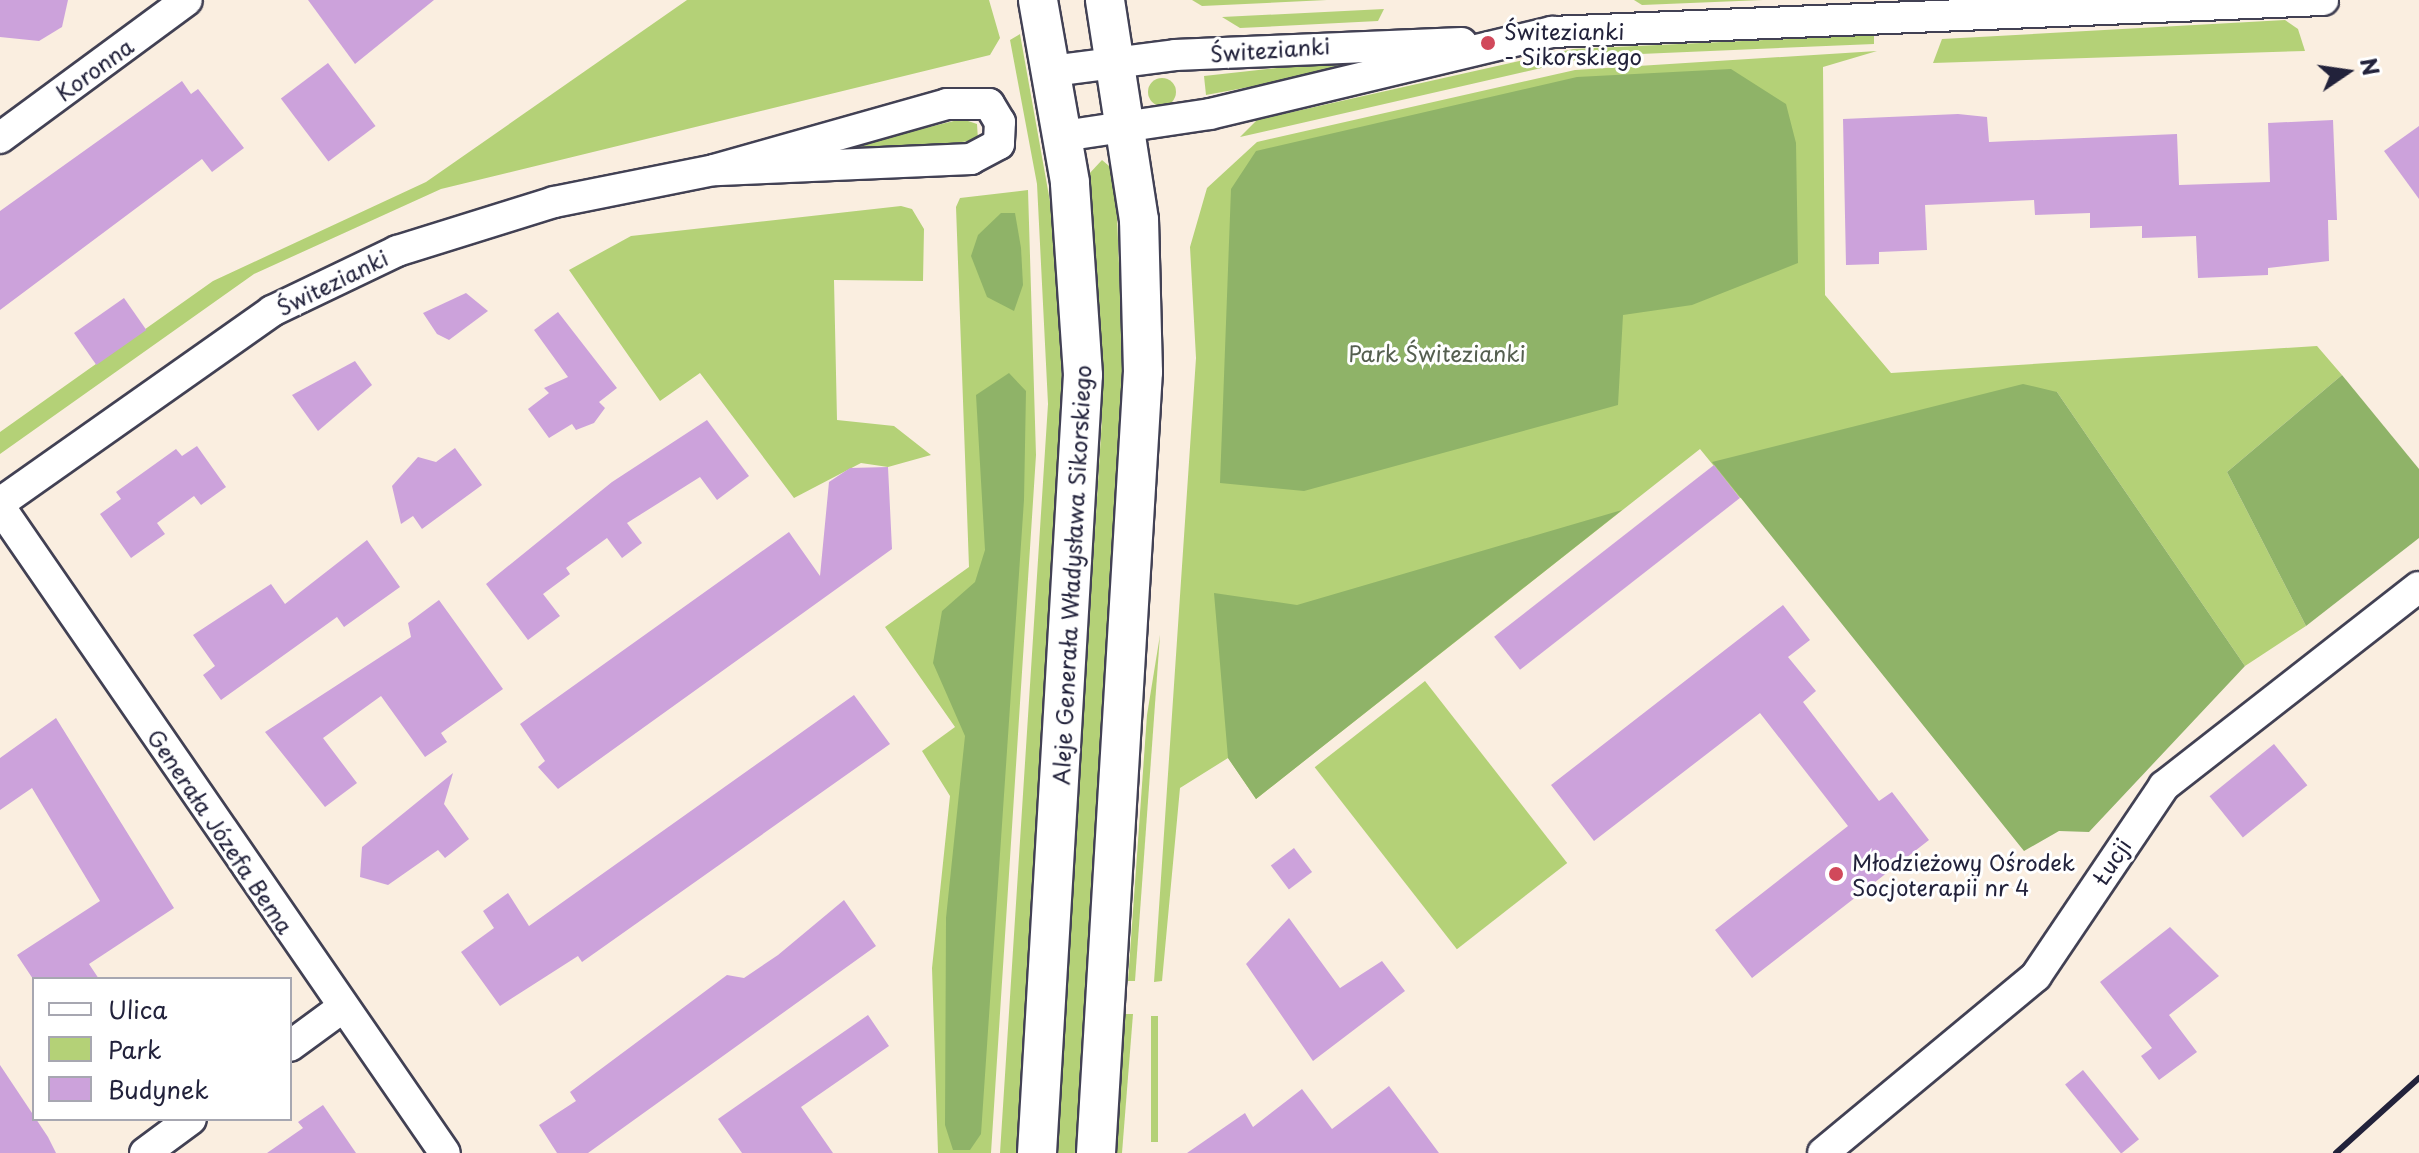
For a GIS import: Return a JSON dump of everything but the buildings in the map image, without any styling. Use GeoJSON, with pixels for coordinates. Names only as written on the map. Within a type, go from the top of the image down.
{"type":"FeatureCollection","features":[{"type":"Feature","properties":{"kind":"main road","name":"Aleje Generała Władysława Sikorskiego"},"geometry":{"type":"LineString","coordinates":[[1037,1153],[1083,413],[1078,269],[1063,136],[1038,0]]}},
{"type":"Feature","properties":{"kind":"main road"},"geometry":{"type":"LineString","coordinates":[[1096,1153],[1143,408],[1143,303],[1128,128],[1105,0]]}},
{"type":"Feature","properties":{"kind":"street","name":"Koronna"},"geometry":{"type":"LineString","coordinates":[[0,138],[187,0]]}},
{"type":"Feature","properties":{"kind":"street","name":"Świtezianki"},"geometry":{"type":"LineString","coordinates":[[1052,71],[1118,60],[1488,43],[1639,25],[1839,8],[2323,0]]}},
{"type":"Feature","properties":{"kind":"street","name":"Świtezianki"},"geometry":{"type":"LineString","coordinates":[[1063,136],[1128,128],[1385,76],[1488,43]]}},
{"type":"Feature","properties":{"kind":"street","name":"Świtezianki"},"geometry":{"type":"LineString","coordinates":[[0,505],[272,311],[353,268],[554,202],[714,170],[965,101],[989,104],[1000,122],[999,144],[971,159],[714,170]]}},
{"type":"Feature","properties":{"kind":"street","name":"Generała Józefa Bema"},"geometry":{"type":"LineString","coordinates":[[0,505],[342,1008],[445,1153]]}},
{"type":"Feature","properties":{"kind":"street","name":"Łucji"},"geometry":{"type":"LineString","coordinates":[[1823,1153],[2036,976],[2164,786],[2419,587]]}},
{"type":"Feature","properties":{"kind":"street"},"geometry":{"type":"LineString","coordinates":[[292,1045],[342,1008]]}},
{"type":"Feature","properties":{"kind":"street"},"geometry":{"type":"LineString","coordinates":[[145,1153],[188,1121]]}},
{"type":"Feature","properties":{"kind":"green space"},"geometry":{"type":"Polygon","coordinates":[[[687,0],[989,0],[1000,38],[990,55],[441,189],[254,274],[0,454],[0,432],[213,281],[426,182],[687,0]]]}},
{"type":"Feature","properties":{"kind":"green space"},"geometry":{"type":"Polygon","coordinates":[[[1192,0],[1327,0],[1202,6],[1192,0]]]}},
{"type":"Feature","properties":{"kind":"green space"},"geometry":{"type":"Polygon","coordinates":[[[1634,0],[1763,0],[1642,5],[1634,0]]]}},
{"type":"Feature","properties":{"kind":"green space"},"geometry":{"type":"Polygon","coordinates":[[[1384,9],[1378,21],[1240,28],[1222,17],[1384,9]]]}},
{"type":"Feature","properties":{"kind":"green space"},"geometry":{"type":"Polygon","coordinates":[[[2285,20],[2298,29],[2305,51],[1933,63],[1942,39],[2285,20]]]}},
{"type":"Feature","properties":{"kind":"green space"},"geometry":{"type":"Polygon","coordinates":[[[1020,34],[1056,235],[1063,404],[1017,1153],[1000,1153],[1048,404],[1037,184],[1010,40],[1020,34]]]}},
{"type":"Feature","properties":{"kind":"green space"},"geometry":{"type":"Polygon","coordinates":[[[1874,35],[1874,44],[1594,56],[1240,137],[1257,120],[1573,49],[1874,35]]]}},
{"type":"Feature","properties":{"kind":"green space","name":"Park Świtezianki"},"geometry":{"type":"Polygon","coordinates":[[[1877,51],[1823,67],[1825,295],[1891,373],[2317,346],[2342,375],[2227,472],[2306,626],[2245,666],[2057,392],[1740,498],[1700,449],[1256,799],[1228,758],[1180,788],[1162,981],[1154,982],[1196,358],[1190,247],[1207,188],[1257,142],[1575,70],[1877,51]]]}},
{"type":"Feature","properties":{"kind":"green space"},"geometry":{"type":"Polygon","coordinates":[[[1378,57],[1378,63],[1206,95],[1204,76],[1378,57]]]}},
{"type":"Feature","properties":{"kind":"green space"},"geometry":{"type":"Polygon","coordinates":[[[1731,69],[1786,104],[1796,143],[1798,263],[1692,305],[1623,315],[1618,405],[1304,491],[1220,483],[1231,189],[1256,151],[1577,77],[1731,69]]]}},
{"type":"Feature","properties":{"kind":"green space"},"geometry":{"type":"Polygon","coordinates":[[[1162,78],[1172,82],[1176,92],[1172,102],[1162,106],[1152,102],[1148,92],[1152,82],[1162,78]]]}},
{"type":"Feature","properties":{"kind":"green space"},"geometry":{"type":"Polygon","coordinates":[[[962,119],[977,124],[978,140],[848,156],[847,147],[962,119]]]}},
{"type":"Feature","properties":{"kind":"green space"},"geometry":{"type":"Polygon","coordinates":[[[1102,160],[1115,171],[1125,403],[1077,1153],[1056,1153],[1102,418],[1088,175],[1102,160]]]}},
{"type":"Feature","properties":{"kind":"green space"},"geometry":{"type":"Polygon","coordinates":[[[1028,190],[1036,455],[991,1153],[938,1153],[932,968],[950,796],[922,751],[955,727],[885,627],[969,567],[956,207],[960,198],[1028,190]]]}},
{"type":"Feature","properties":{"kind":"green space"},"geometry":{"type":"Polygon","coordinates":[[[901,206],[912,209],[924,229],[923,281],[834,280],[837,420],[894,426],[931,455],[888,467],[861,463],[794,498],[700,373],[660,401],[569,270],[631,236],[901,206]]]}},
{"type":"Feature","properties":{"kind":"green space"},"geometry":{"type":"Polygon","coordinates":[[[1001,213],[1015,213],[1021,248],[1023,285],[1014,311],[987,297],[971,256],[978,235],[1001,213]]]}},
{"type":"Feature","properties":{"kind":"green space"},"geometry":{"type":"Polygon","coordinates":[[[1009,373],[1026,391],[1024,500],[981,1134],[970,1150],[953,1150],[945,1125],[946,918],[965,736],[933,663],[942,611],[975,582],[985,550],[976,395],[1009,373]]]}},
{"type":"Feature","properties":{"kind":"green space"},"geometry":{"type":"Polygon","coordinates":[[[2342,375],[2419,469],[2419,538],[2306,626],[2227,472],[2342,375]]]}},
{"type":"Feature","properties":{"kind":"green space"},"geometry":{"type":"Polygon","coordinates":[[[2023,384],[2057,392],[2245,666],[2089,832],[2059,831],[2024,851],[1712,462],[2023,384]]]}},
{"type":"Feature","properties":{"kind":"green space"},"geometry":{"type":"Polygon","coordinates":[[[1622,510],[1256,799],[1228,758],[1214,593],[1297,605],[1622,510]]]}},
{"type":"Feature","properties":{"kind":"green space"},"geometry":{"type":"Polygon","coordinates":[[[1160,635],[1135,981],[1128,981],[1147,715],[1160,635]]]}},
{"type":"Feature","properties":{"kind":"green space"},"geometry":{"type":"Polygon","coordinates":[[[1425,681],[1567,863],[1457,949],[1315,767],[1425,681]]]}},
{"type":"Feature","properties":{"kind":"green space"},"geometry":{"type":"Polygon","coordinates":[[[1125,1014],[1133,1014],[1122,1153],[1116,1153],[1125,1014]]]}},
{"type":"Feature","properties":{"kind":"green space"},"geometry":{"type":"Polygon","coordinates":[[[1151,1016],[1158,1016],[1158,1142],[1151,1142],[1151,1016]]]}},
{"type":"Feature","properties":{"kind":"railway"},"geometry":{"type":"LineString","coordinates":[[2336,1153],[2419,1078]]}},
{"type":"Feature","properties":{"kind":"place","name":"Świtezianki - Sikorskiego"},"geometry":{"type":"Point","coordinates":[1488,43]}},
{"type":"Feature","properties":{"kind":"place","name":"Młodzieżowy Ośrodek Socjoterapii nr 4"},"geometry":{"type":"Point","coordinates":[1836,874]}}]}
